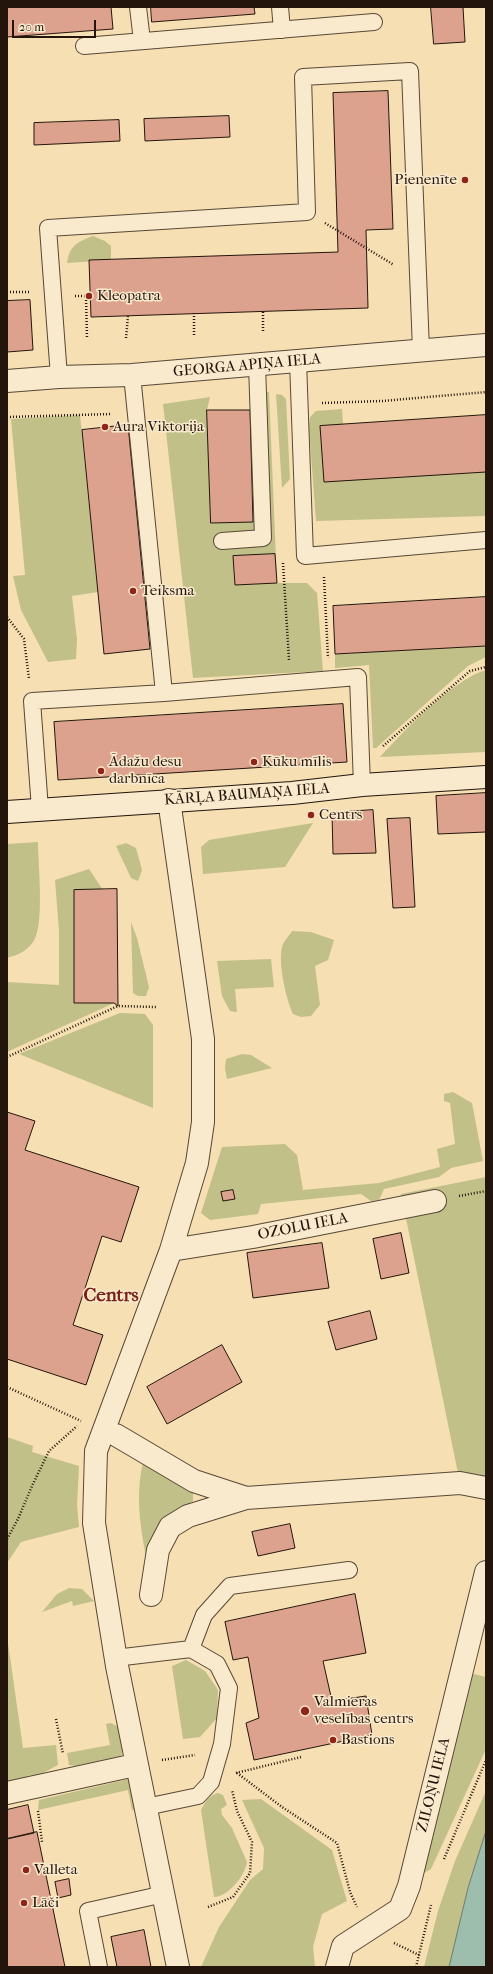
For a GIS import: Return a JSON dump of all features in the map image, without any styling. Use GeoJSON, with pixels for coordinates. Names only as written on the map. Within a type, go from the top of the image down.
{"type":"FeatureCollection","features":[{"type":"Feature","properties":{"kind":"street","name":"GEORGA APIŅA IELA"},"geometry":{"type":"LineString","coordinates":[[7,381],[59,377],[132,375],[486,345]]}},
{"type":"Feature","properties":{"kind":"street","name":"KĀRĻA BAUMAŅA IELA"},"geometry":{"type":"LineString","coordinates":[[7,812],[292,793],[362,785],[486,776]]}},
{"type":"Feature","properties":{"kind":"street"},"geometry":{"type":"LineString","coordinates":[[169,800],[203,1039],[203,1122],[197,1163],[171,1250],[96,1451],[94,1523],[116,1658],[178,1967]]}},
{"type":"Feature","properties":{"kind":"street","name":"OZOLU IELA"},"geometry":{"type":"LineString","coordinates":[[171,1250],[254,1237],[435,1201]]}},
{"type":"Feature","properties":{"kind":"street"},"geometry":{"type":"LineString","coordinates":[[116,1435],[194,1481],[246,1498]]}},
{"type":"Feature","properties":{"kind":"street"},"geometry":{"type":"LineString","coordinates":[[151,1595],[158,1550],[170,1527],[188,1516],[246,1498],[460,1483],[486,1488]]}},
{"type":"Feature","properties":{"kind":"street","name":"ZILOŅU IELA"},"geometry":{"type":"LineString","coordinates":[[337,1967],[343,1946],[400,1909],[409,1886],[486,1572]]}},
{"type":"Feature","properties":{"kind":"street"},"geometry":{"type":"LineString","coordinates":[[7,1793],[126,1767]]}},
{"type":"Feature","properties":{"kind":"lane"},"geometry":{"type":"LineString","coordinates":[[138,7],[142,41]]}},
{"type":"Feature","properties":{"kind":"lane"},"geometry":{"type":"LineString","coordinates":[[280,7],[282,30]]}},
{"type":"Feature","properties":{"kind":"lane"},"geometry":{"type":"LineString","coordinates":[[84,46],[374,22]]}},
{"type":"Feature","properties":{"kind":"lane"},"geometry":{"type":"LineString","coordinates":[[59,377],[48,228],[307,212],[303,77],[410,71],[422,350]]}},
{"type":"Feature","properties":{"kind":"lane"},"geometry":{"type":"LineString","coordinates":[[298,361],[305,556],[486,540]]}},
{"type":"Feature","properties":{"kind":"lane"},"geometry":{"type":"LineString","coordinates":[[222,541],[264,538],[257,365]]}},
{"type":"Feature","properties":{"kind":"lane"},"geometry":{"type":"LineString","coordinates":[[132,375],[164,693]]}},
{"type":"Feature","properties":{"kind":"lane"},"geometry":{"type":"LineString","coordinates":[[40,809],[32,701],[164,693],[358,677],[362,785]]}},
{"type":"Feature","properties":{"kind":"lane"},"geometry":{"type":"LineString","coordinates":[[191,1649],[204,1615],[230,1586],[349,1570]]}},
{"type":"Feature","properties":{"kind":"lane"},"geometry":{"type":"LineString","coordinates":[[116,1658],[191,1649],[217,1664],[229,1688],[222,1744],[211,1782],[198,1796],[146,1807]]}},
{"type":"Feature","properties":{"kind":"lane"},"geometry":{"type":"LineString","coordinates":[[99,1967],[88,1910],[164,1894]]}},
{"type":"Feature","properties":{"kind":"path"},"geometry":{"type":"LineString","coordinates":[[307,212],[419,280]]}},
{"type":"Feature","properties":{"kind":"path"},"geometry":{"type":"LineString","coordinates":[[72,296],[86,296],[87,338]]}},
{"type":"Feature","properties":{"kind":"path"},"geometry":{"type":"LineString","coordinates":[[263,312],[263,332]]}},
{"type":"Feature","properties":{"kind":"path"},"geometry":{"type":"LineString","coordinates":[[194,313],[194,335]]}},
{"type":"Feature","properties":{"kind":"path"},"geometry":{"type":"LineString","coordinates":[[126,338],[128,316]]}},
{"type":"Feature","properties":{"kind":"path"},"geometry":{"type":"LineString","coordinates":[[317,403],[382,401],[486,392]]}},
{"type":"Feature","properties":{"kind":"path"},"geometry":{"type":"LineString","coordinates":[[7,417],[120,413]]}},
{"type":"Feature","properties":{"kind":"path"},"geometry":{"type":"LineString","coordinates":[[323,555],[328,679]]}},
{"type":"Feature","properties":{"kind":"path"},"geometry":{"type":"LineString","coordinates":[[7,617],[24,639],[32,701]]}},
{"type":"Feature","properties":{"kind":"path"},"geometry":{"type":"LineString","coordinates":[[377,750],[470,671],[486,667]]}},
{"type":"Feature","properties":{"kind":"path"},"geometry":{"type":"LineString","coordinates":[[7,1057],[118,1006],[156,1007]]}},
{"type":"Feature","properties":{"kind":"path"},"geometry":{"type":"LineString","coordinates":[[7,1387],[82,1422],[49,1450],[18,1520],[7,1539]]}},
{"type":"Feature","properties":{"kind":"path"},"geometry":{"type":"LineString","coordinates":[[56,1719],[68,1780]]}},
{"type":"Feature","properties":{"kind":"path"},"geometry":{"type":"LineString","coordinates":[[472,1793],[486,1760]]}},
{"type":"Feature","properties":{"kind":"path"},"geometry":{"type":"LineString","coordinates":[[237,1773],[282,1807],[337,1843],[350,1892],[368,1930]]}},
{"type":"Feature","properties":{"kind":"path"},"geometry":{"type":"LineString","coordinates":[[35,1787],[42,1842]]}},
{"type":"Feature","properties":{"kind":"path"},"geometry":{"type":"LineString","coordinates":[[208,1907],[232,1897],[250,1873],[252,1842],[237,1810],[231,1787]]}},
{"type":"Feature","properties":{"kind":"path"},"geometry":{"type":"LineString","coordinates":[[416,1967],[432,1901]]}},
{"type":"Feature","properties":{"kind":"shaded area"},"geometry":{"type":"Polygon","coordinates":[[[93,236],[105,241],[111,246],[111,260],[67,263],[72,248],[79,242],[93,236]]]}},
{"type":"Feature","properties":{"kind":"shaded area"},"geometry":{"type":"Polygon","coordinates":[[[269,392],[277,583],[307,583],[317,593],[323,671],[193,678],[163,404],[210,397],[207,410],[250,410],[249,395],[269,392]]]}},
{"type":"Feature","properties":{"kind":"shaded area"},"geometry":{"type":"Polygon","coordinates":[[[276,394],[282,395],[286,399],[290,479],[282,488],[276,394]]]}},
{"type":"Feature","properties":{"kind":"shaded area"},"geometry":{"type":"Polygon","coordinates":[[[342,409],[343,424],[486,415],[486,516],[316,521],[309,428],[310,417],[316,411],[342,409]]]}},
{"type":"Feature","properties":{"kind":"shaded area"},"geometry":{"type":"Polygon","coordinates":[[[80,415],[98,592],[72,596],[77,640],[76,659],[48,662],[21,610],[13,576],[25,575],[11,419],[80,415]]]}},
{"type":"Feature","properties":{"kind":"shaded area"},"geometry":{"type":"Polygon","coordinates":[[[486,646],[486,657],[468,666],[376,748],[373,748],[369,665],[335,668],[335,654],[486,646]]]}},
{"type":"Feature","properties":{"kind":"shaded area"},"geometry":{"type":"Polygon","coordinates":[[[486,670],[486,752],[380,757],[415,721],[444,695],[458,684],[486,670]]]}},
{"type":"Feature","properties":{"kind":"shaded area"},"geometry":{"type":"Polygon","coordinates":[[[313,823],[285,867],[203,874],[201,847],[209,840],[313,823]]]}},
{"type":"Feature","properties":{"kind":"shaded area"},"geometry":{"type":"Polygon","coordinates":[[[38,842],[40,909],[37,934],[33,942],[24,951],[7,958],[7,844],[38,842]]]}},
{"type":"Feature","properties":{"kind":"shaded area"},"geometry":{"type":"Polygon","coordinates":[[[126,843],[136,848],[142,870],[138,881],[131,878],[116,846],[126,843]]]}},
{"type":"Feature","properties":{"kind":"shaded area"},"geometry":{"type":"Polygon","coordinates":[[[89,869],[103,890],[74,890],[74,1003],[114,1003],[7,1052],[7,982],[59,985],[59,931],[55,880],[89,869]]]}},
{"type":"Feature","properties":{"kind":"shaded area"},"geometry":{"type":"Polygon","coordinates":[[[131,922],[137,938],[149,987],[146,996],[138,996],[133,993],[131,922]]]}},
{"type":"Feature","properties":{"kind":"shaded area"},"geometry":{"type":"Polygon","coordinates":[[[292,931],[311,932],[334,940],[328,960],[315,966],[320,1005],[311,1016],[301,1017],[293,1014],[285,991],[281,954],[283,945],[292,931]]]}},
{"type":"Feature","properties":{"kind":"shaded area"},"geometry":{"type":"Polygon","coordinates":[[[271,959],[274,987],[235,989],[237,1012],[230,1011],[222,996],[217,961],[271,959]]]}},
{"type":"Feature","properties":{"kind":"shaded area"},"geometry":{"type":"Polygon","coordinates":[[[120,1013],[145,1014],[153,1025],[153,1108],[19,1054],[120,1013]]]}},
{"type":"Feature","properties":{"kind":"shaded area"},"geometry":{"type":"Polygon","coordinates":[[[242,1054],[251,1055],[272,1068],[227,1079],[225,1068],[226,1059],[242,1054]]]}},
{"type":"Feature","properties":{"kind":"shaded area"},"geometry":{"type":"Polygon","coordinates":[[[453,1092],[472,1103],[483,1161],[451,1168],[439,1177],[384,1189],[379,1200],[371,1201],[361,1194],[261,1204],[258,1214],[210,1220],[201,1213],[222,1147],[285,1144],[297,1155],[303,1190],[379,1183],[440,1167],[437,1149],[455,1144],[450,1103],[444,1101],[444,1094],[453,1092]]]}},
{"type":"Feature","properties":{"kind":"shaded area"},"geometry":{"type":"Polygon","coordinates":[[[486,1177],[486,1488],[460,1483],[401,1194],[486,1177]]]}},
{"type":"Feature","properties":{"kind":"shaded area"},"geometry":{"type":"Polygon","coordinates":[[[7,1437],[33,1446],[32,1452],[79,1466],[77,1505],[79,1527],[21,1542],[7,1563],[7,1437]]]}},
{"type":"Feature","properties":{"kind":"shaded area"},"geometry":{"type":"Polygon","coordinates":[[[143,1463],[193,1491],[193,1501],[175,1513],[149,1572],[139,1504],[140,1477],[143,1463]]]}},
{"type":"Feature","properties":{"kind":"shaded area"},"geometry":{"type":"Polygon","coordinates":[[[69,1588],[82,1589],[94,1601],[73,1606],[72,1601],[42,1612],[57,1594],[69,1588]]]}},
{"type":"Feature","properties":{"kind":"shaded area"},"geometry":{"type":"Polygon","coordinates":[[[7,1636],[23,1748],[56,1745],[58,1765],[41,1774],[27,1776],[27,1779],[7,1784],[7,1636]]]}},
{"type":"Feature","properties":{"kind":"shaded area"},"geometry":{"type":"Polygon","coordinates":[[[186,1660],[205,1671],[218,1690],[217,1718],[200,1737],[183,1739],[172,1666],[186,1660]]]}},
{"type":"Feature","properties":{"kind":"shaded area"},"geometry":{"type":"Polygon","coordinates":[[[470,1673],[486,1677],[486,1749],[431,1869],[419,1876],[470,1673]]]}},
{"type":"Feature","properties":{"kind":"shaded area"},"geometry":{"type":"Polygon","coordinates":[[[111,1723],[120,1728],[123,1751],[121,1756],[75,1766],[69,1765],[67,1753],[110,1745],[106,1724],[111,1723]]]}},
{"type":"Feature","properties":{"kind":"shaded area"},"geometry":{"type":"Polygon","coordinates":[[[129,1779],[139,1809],[132,1810],[128,1790],[38,1810],[39,1800],[129,1779]]]}},
{"type":"Feature","properties":{"kind":"shaded area"},"geometry":{"type":"Polygon","coordinates":[[[486,1791],[486,1831],[468,1888],[449,1967],[424,1967],[438,1911],[455,1861],[486,1791]]]}},
{"type":"Feature","properties":{"kind":"shaded area"},"geometry":{"type":"Polygon","coordinates":[[[218,1793],[223,1795],[227,1805],[221,1809],[222,1815],[232,1828],[247,1862],[246,1868],[235,1885],[225,1894],[214,1897],[201,1810],[210,1797],[218,1793]]]}},
{"type":"Feature","properties":{"kind":"shaded area"},"geometry":{"type":"Polygon","coordinates":[[[261,1799],[332,1850],[347,1901],[322,1914],[313,1947],[315,1967],[201,1967],[219,1927],[250,1880],[263,1869],[264,1848],[242,1800],[261,1799]]]}},
{"type":"Feature","properties":{"kind":"shaded area"},"geometry":{"type":"Polygon","coordinates":[[[486,1831],[486,1967],[449,1967],[468,1888],[486,1831]]]}},
{"type":"Feature","properties":{"kind":"building"},"geometry":{"type":"Polygon","coordinates":[[[7,7],[111,7],[113,29],[7,37],[7,7]]]}},
{"type":"Feature","properties":{"kind":"building"},"geometry":{"type":"Polygon","coordinates":[[[151,7],[254,7],[255,14],[152,22],[151,7]]]}},
{"type":"Feature","properties":{"kind":"building"},"geometry":{"type":"Polygon","coordinates":[[[431,7],[463,7],[465,42],[434,44],[431,7]]]}},
{"type":"Feature","properties":{"kind":"building"},"geometry":{"type":"Polygon","coordinates":[[[388,91],[393,229],[366,230],[368,308],[91,317],[89,260],[338,252],[333,93],[388,91]]]}},
{"type":"Feature","properties":{"kind":"building"},"geometry":{"type":"Polygon","coordinates":[[[229,116],[230,137],[145,141],[144,119],[229,116]]]}},
{"type":"Feature","properties":{"kind":"building"},"geometry":{"type":"Polygon","coordinates":[[[119,120],[120,141],[34,145],[34,123],[119,120]]]}},
{"type":"Feature","properties":{"kind":"building"},"geometry":{"type":"Polygon","coordinates":[[[30,300],[33,350],[7,352],[7,301],[30,300]]]}},
{"type":"Feature","properties":{"kind":"building"},"geometry":{"type":"Polygon","coordinates":[[[207,410],[250,410],[253,522],[211,523],[207,410]]]}},
{"type":"Feature","properties":{"kind":"building"},"geometry":{"type":"Polygon","coordinates":[[[486,415],[486,472],[324,482],[320,426],[486,415]]]}},
{"type":"Feature","properties":{"kind":"building"},"geometry":{"type":"Polygon","coordinates":[[[128,425],[150,649],[104,654],[82,430],[128,425]]]}},
{"type":"Feature","properties":{"kind":"building"},"geometry":{"type":"Polygon","coordinates":[[[275,554],[277,583],[235,585],[233,556],[275,554]]]}},
{"type":"Feature","properties":{"kind":"building"},"geometry":{"type":"Polygon","coordinates":[[[486,597],[486,646],[335,654],[333,606],[486,597]]]}},
{"type":"Feature","properties":{"kind":"building"},"geometry":{"type":"Polygon","coordinates":[[[343,704],[347,762],[58,780],[54,722],[343,704]]]}},
{"type":"Feature","properties":{"kind":"building"},"geometry":{"type":"Polygon","coordinates":[[[486,793],[486,832],[438,834],[436,796],[486,793]]]}},
{"type":"Feature","properties":{"kind":"building"},"geometry":{"type":"Polygon","coordinates":[[[373,810],[376,853],[333,854],[332,813],[373,810]]]}},
{"type":"Feature","properties":{"kind":"building"},"geometry":{"type":"Polygon","coordinates":[[[410,818],[415,907],[393,908],[387,819],[410,818]]]}},
{"type":"Feature","properties":{"kind":"building"},"geometry":{"type":"Polygon","coordinates":[[[117,889],[118,1006],[114,1003],[74,1003],[74,890],[117,889]]]}},
{"type":"Feature","properties":{"kind":"building"},"geometry":{"type":"Polygon","coordinates":[[[7,1112],[35,1121],[25,1150],[139,1187],[121,1242],[102,1236],[73,1325],[103,1335],[86,1385],[7,1359],[7,1112]]]}},
{"type":"Feature","properties":{"kind":"building"},"geometry":{"type":"Polygon","coordinates":[[[233,1190],[235,1199],[223,1201],[221,1192],[233,1190]]]}},
{"type":"Feature","properties":{"kind":"building"},"geometry":{"type":"Polygon","coordinates":[[[401,1233],[409,1273],[381,1279],[373,1239],[401,1233]]]}},
{"type":"Feature","properties":{"kind":"building"},"geometry":{"type":"Polygon","coordinates":[[[322,1243],[329,1288],[253,1298],[247,1253],[322,1243]]]}},
{"type":"Feature","properties":{"kind":"building"},"geometry":{"type":"Polygon","coordinates":[[[370,1311],[377,1339],[336,1350],[328,1322],[370,1311]]]}},
{"type":"Feature","properties":{"kind":"building"},"geometry":{"type":"Polygon","coordinates":[[[222,1345],[242,1382],[167,1424],[147,1387],[222,1345]]]}},
{"type":"Feature","properties":{"kind":"building"},"geometry":{"type":"Polygon","coordinates":[[[290,1524],[295,1548],[258,1556],[252,1532],[290,1524]]]}},
{"type":"Feature","properties":{"kind":"building"},"geometry":{"type":"Polygon","coordinates":[[[355,1594],[366,1653],[323,1661],[332,1701],[366,1696],[372,1735],[254,1760],[246,1723],[259,1718],[248,1657],[233,1660],[225,1622],[355,1594]]]}},
{"type":"Feature","properties":{"kind":"building"},"geometry":{"type":"Polygon","coordinates":[[[28,1805],[34,1833],[7,1839],[7,1810],[28,1805]]]}},
{"type":"Feature","properties":{"kind":"building","name":"Valleta"},"geometry":{"type":"Polygon","coordinates":[[[37,1832],[65,1967],[7,1967],[7,1839],[37,1832]]]}},
{"type":"Feature","properties":{"kind":"building"},"geometry":{"type":"Polygon","coordinates":[[[69,1879],[71,1895],[58,1898],[55,1882],[69,1879]]]}},
{"type":"Feature","properties":{"kind":"building"},"geometry":{"type":"Polygon","coordinates":[[[144,1930],[151,1967],[117,1967],[111,1937],[144,1930]]]}},
{"type":"Feature","properties":{"kind":"place","name":"Pienenīte"},"geometry":{"type":"Point","coordinates":[465,180]}},
{"type":"Feature","properties":{"kind":"place","name":"Kleopatra"},"geometry":{"type":"Point","coordinates":[89,296]}},
{"type":"Feature","properties":{"kind":"place","name":"Aura Viktorija"},"geometry":{"type":"Point","coordinates":[105,427]}},
{"type":"Feature","properties":{"kind":"place","name":"Teiksma"},"geometry":{"type":"Point","coordinates":[133,591]}},
{"type":"Feature","properties":{"kind":"place","name":"Kūku mīlis"},"geometry":{"type":"Point","coordinates":[254,762]}},
{"type":"Feature","properties":{"kind":"place","name":"Ādažu desu darbnīca"},"geometry":{"type":"Point","coordinates":[101,771]}},
{"type":"Feature","properties":{"kind":"place","name":"Centrs"},"geometry":{"type":"Point","coordinates":[311,815]}},
{"type":"Feature","properties":{"kind":"place","name":"Valmieras veselības centrs"},"geometry":{"type":"Point","coordinates":[305,1711]}},
{"type":"Feature","properties":{"kind":"place","name":"Bastions"},"geometry":{"type":"Point","coordinates":[333,1740]}},
{"type":"Feature","properties":{"kind":"place","name":"Valleta"},"geometry":{"type":"Point","coordinates":[26,1870]}},
{"type":"Feature","properties":{"kind":"place","name":"Lāči"},"geometry":{"type":"Point","coordinates":[24,1903]}},
{"type":"Feature","properties":{"kind":"district","name":"Centrs"},"geometry":{"type":"Point","coordinates":[111,1296]}}]}
